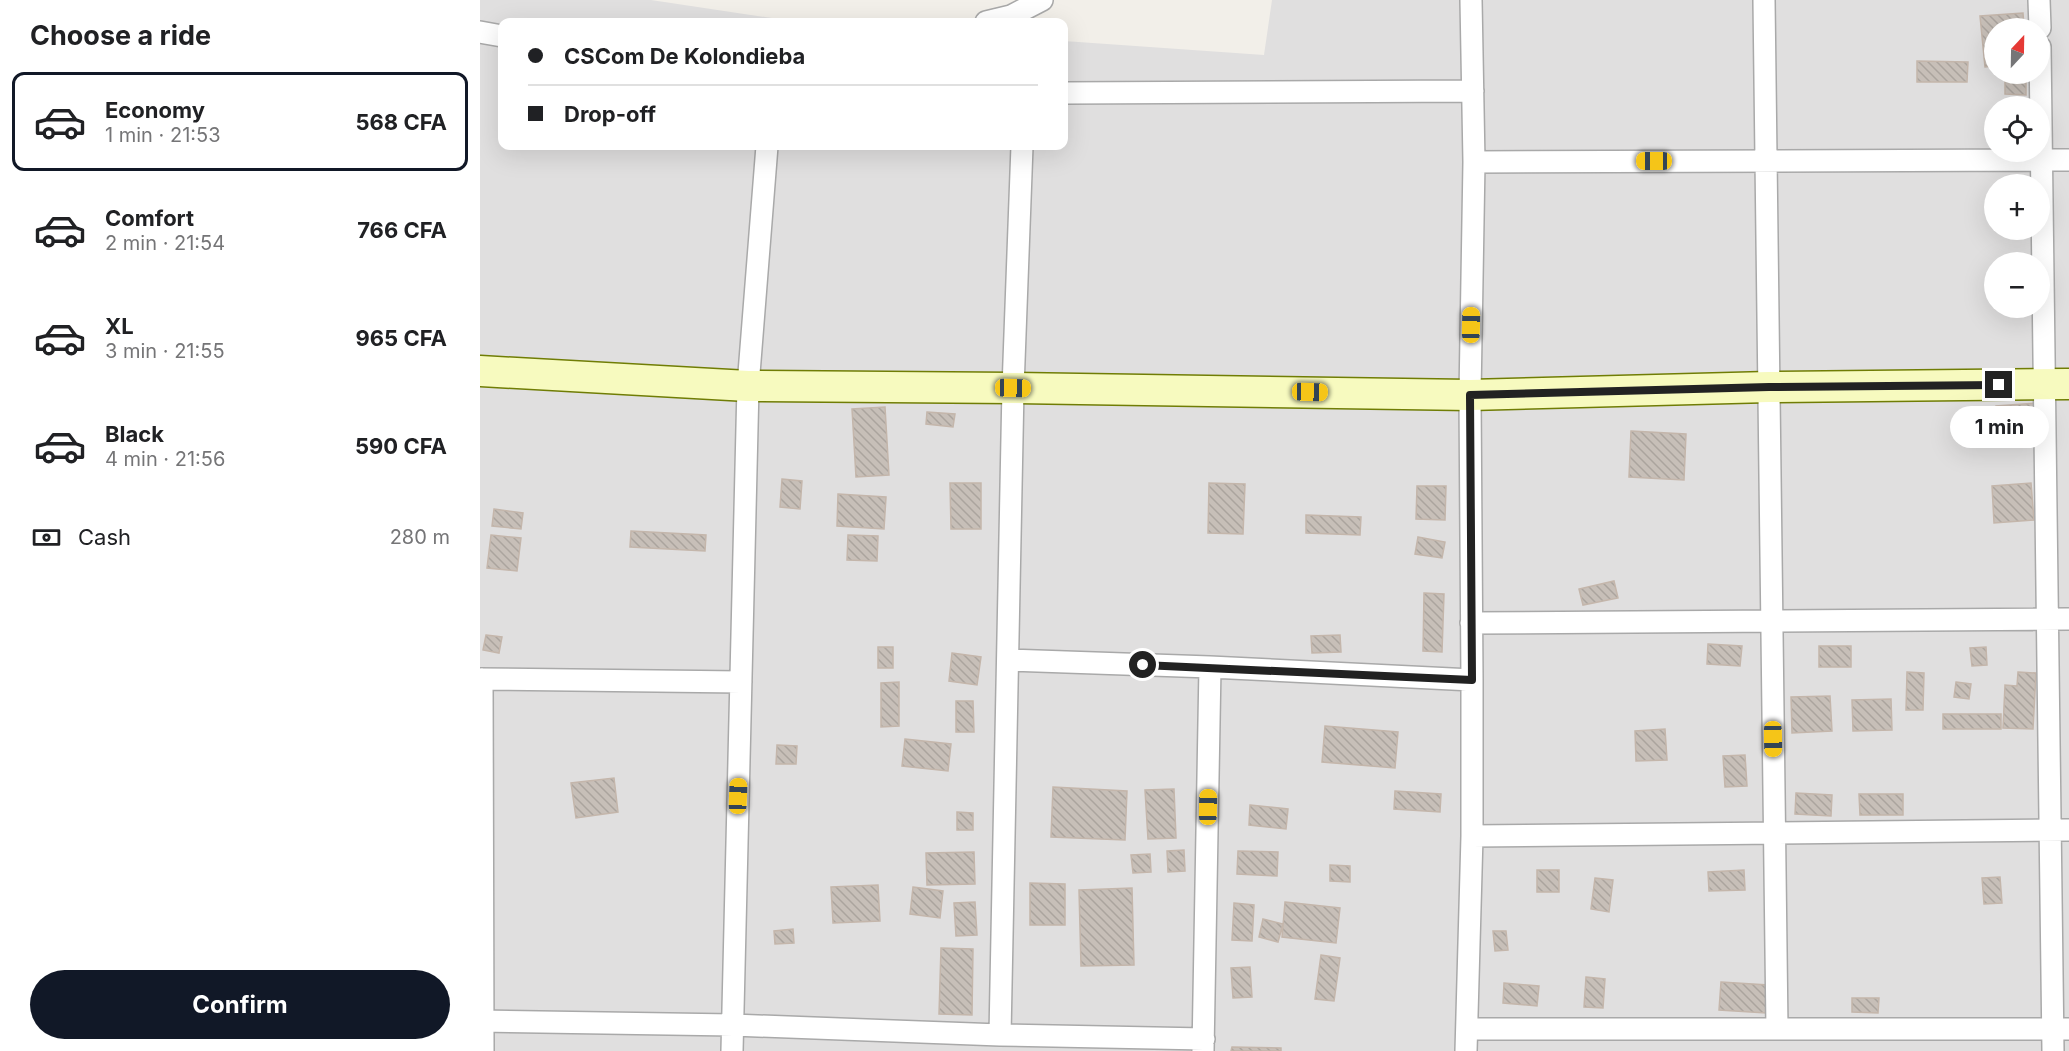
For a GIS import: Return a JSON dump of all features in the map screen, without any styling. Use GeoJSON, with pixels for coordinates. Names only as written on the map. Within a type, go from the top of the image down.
{"type":"FeatureCollection","features":[{"type":"Feature","properties":{"kind":"street"},"geometry":{"type":"LineString","coordinates":[[1003,18],[1042,0]]}},
{"type":"Feature","properties":{"kind":"street"},"geometry":{"type":"LineString","coordinates":[[1466,1051],[1472,836],[1470,395],[1474,162],[1471,0]]}},
{"type":"Feature","properties":{"kind":"street"},"geometry":{"type":"LineString","coordinates":[[1764,0],[1777,1029]]}},
{"type":"Feature","properties":{"kind":"street"},"geometry":{"type":"LineString","coordinates":[[2039,0],[2040,18]]}},
{"type":"Feature","properties":{"kind":"street"},"geometry":{"type":"LineString","coordinates":[[480,32],[498,35]]}},
{"type":"Feature","properties":{"kind":"street"},"geometry":{"type":"LineString","coordinates":[[1068,93],[1473,91]]}},
{"type":"Feature","properties":{"kind":"street"},"geometry":{"type":"LineString","coordinates":[[732,1051],[748,386],[767,150]]}},
{"type":"Feature","properties":{"kind":"street"},"geometry":{"type":"LineString","coordinates":[[1000,1035],[1013,388],[1022,150]]}},
{"type":"Feature","properties":{"kind":"street"},"geometry":{"type":"LineString","coordinates":[[1474,162],[1984,160]]}},
{"type":"Feature","properties":{"kind":"street"},"geometry":{"type":"LineString","coordinates":[[2050,160],[2069,160]]}},
{"type":"Feature","properties":{"kind":"street"},"geometry":{"type":"LineString","coordinates":[[2042,162],[2057,384],[2048,619],[2060,830],[2061,1029],[2053,1051]]}},
{"type":"Feature","properties":{"kind":"street"},"geometry":{"type":"LineString","coordinates":[[480,371],[748,386],[1470,395],[1769,387],[2057,384]]}},
{"type":"Feature","properties":{"kind":"street"},"geometry":{"type":"LineString","coordinates":[[1471,622],[2069,619]]}},
{"type":"Feature","properties":{"kind":"street"},"geometry":{"type":"LineString","coordinates":[[1008,660],[1472,680]]}},
{"type":"Feature","properties":{"kind":"street"},"geometry":{"type":"LineString","coordinates":[[481,1021],[733,1025],[1203,1045],[1210,667]]}},
{"type":"Feature","properties":{"kind":"street"},"geometry":{"type":"LineString","coordinates":[[483,1051],[481,1021],[481,679],[741,682]]}},
{"type":"Feature","properties":{"kind":"street"},"geometry":{"type":"LineString","coordinates":[[1472,836],[2060,830]]}},
{"type":"Feature","properties":{"kind":"street"},"geometry":{"type":"LineString","coordinates":[[1467,1029],[2061,1029]]}},
{"type":"Feature","properties":{"kind":"shaded area"},"geometry":{"type":"Polygon","coordinates":[[[480,0],[651,0],[771,18],[498,18],[498,150],[1068,150],[1068,41],[1264,55],[1272,0],[2069,0],[2069,1051],[480,1051],[480,0]]]}},
{"type":"Feature","properties":{"kind":"building"},"geometry":{"type":"Polygon","coordinates":[[[2023,13],[2023,18],[1984,18],[1984,57],[1980,16],[2023,13]]]}},
{"type":"Feature","properties":{"kind":"building"},"geometry":{"type":"Polygon","coordinates":[[[1917,61],[1968,62],[1967,82],[1917,82],[1917,61]]]}},
{"type":"Feature","properties":{"kind":"building"},"geometry":{"type":"Polygon","coordinates":[[[2005,84],[2026,84],[2026,95],[2005,94],[2005,84]]]}},
{"type":"Feature","properties":{"kind":"building"},"geometry":{"type":"Polygon","coordinates":[[[2036,403],[2038,437],[1998,439],[1996,406],[2036,403]]]}},
{"type":"Feature","properties":{"kind":"building"},"geometry":{"type":"Polygon","coordinates":[[[885,407],[889,475],[856,477],[852,409],[885,407]]]}},
{"type":"Feature","properties":{"kind":"building"},"geometry":{"type":"Polygon","coordinates":[[[927,412],[955,414],[953,427],[926,424],[927,412]]]}},
{"type":"Feature","properties":{"kind":"building"},"geometry":{"type":"Polygon","coordinates":[[[1631,431],[1686,434],[1684,480],[1629,477],[1631,431]]]}},
{"type":"Feature","properties":{"kind":"building"},"geometry":{"type":"Polygon","coordinates":[[[782,479],[802,481],[800,509],[780,507],[782,479]]]}},
{"type":"Feature","properties":{"kind":"building"},"geometry":{"type":"Polygon","coordinates":[[[950,483],[981,483],[981,529],[951,529],[950,483]]]}},
{"type":"Feature","properties":{"kind":"building"},"geometry":{"type":"Polygon","coordinates":[[[1209,483],[1245,484],[1243,534],[1208,533],[1209,483]]]}},
{"type":"Feature","properties":{"kind":"building"},"geometry":{"type":"Polygon","coordinates":[[[2031,483],[2034,520],[1994,523],[1992,486],[2031,483]]]}},
{"type":"Feature","properties":{"kind":"building"},"geometry":{"type":"Polygon","coordinates":[[[1417,486],[1446,486],[1445,520],[1416,519],[1417,486]]]}},
{"type":"Feature","properties":{"kind":"building"},"geometry":{"type":"Polygon","coordinates":[[[838,494],[886,497],[884,529],[837,526],[838,494]]]}},
{"type":"Feature","properties":{"kind":"building"},"geometry":{"type":"Polygon","coordinates":[[[494,509],[523,513],[521,529],[492,526],[494,509]]]}},
{"type":"Feature","properties":{"kind":"building"},"geometry":{"type":"Polygon","coordinates":[[[1306,515],[1361,517],[1360,535],[1306,533],[1306,515]]]}},
{"type":"Feature","properties":{"kind":"building"},"geometry":{"type":"Polygon","coordinates":[[[631,531],[706,535],[705,551],[630,547],[631,531]]]}},
{"type":"Feature","properties":{"kind":"building"},"geometry":{"type":"Polygon","coordinates":[[[491,535],[521,538],[517,571],[487,568],[491,535]]]}},
{"type":"Feature","properties":{"kind":"building"},"geometry":{"type":"Polygon","coordinates":[[[848,535],[878,536],[877,561],[847,560],[848,535]]]}},
{"type":"Feature","properties":{"kind":"building"},"geometry":{"type":"Polygon","coordinates":[[[1418,537],[1445,542],[1442,558],[1415,554],[1418,537]]]}},
{"type":"Feature","properties":{"kind":"building"},"geometry":{"type":"Polygon","coordinates":[[[1614,581],[1618,598],[1583,605],[1579,589],[1614,581]]]}},
{"type":"Feature","properties":{"kind":"building"},"geometry":{"type":"Polygon","coordinates":[[[1424,593],[1444,594],[1442,652],[1423,651],[1424,593]]]}},
{"type":"Feature","properties":{"kind":"building"},"geometry":{"type":"Polygon","coordinates":[[[486,635],[502,637],[499,653],[483,650],[486,635]]]}},
{"type":"Feature","properties":{"kind":"building"},"geometry":{"type":"Polygon","coordinates":[[[1340,635],[1341,652],[1312,653],[1311,636],[1340,635]]]}},
{"type":"Feature","properties":{"kind":"building"},"geometry":{"type":"Polygon","coordinates":[[[1708,644],[1742,646],[1740,666],[1707,664],[1708,644]]]}},
{"type":"Feature","properties":{"kind":"building"},"geometry":{"type":"Polygon","coordinates":[[[1819,646],[1851,646],[1851,667],[1819,667],[1819,646]]]}},
{"type":"Feature","properties":{"kind":"building"},"geometry":{"type":"Polygon","coordinates":[[[878,647],[893,647],[893,668],[878,668],[878,647]]]}},
{"type":"Feature","properties":{"kind":"building"},"geometry":{"type":"Polygon","coordinates":[[[1986,647],[1987,665],[1972,666],[1970,648],[1986,647]]]}},
{"type":"Feature","properties":{"kind":"building"},"geometry":{"type":"Polygon","coordinates":[[[952,653],[981,657],[977,685],[949,681],[952,653]]]}},
{"type":"Feature","properties":{"kind":"building"},"geometry":{"type":"Polygon","coordinates":[[[1907,672],[1924,673],[1923,710],[1906,710],[1907,672]]]}},
{"type":"Feature","properties":{"kind":"building"},"geometry":{"type":"Polygon","coordinates":[[[2018,672],[2036,673],[2033,729],[2003,728],[2005,685],[2017,686],[2018,672]]]}},
{"type":"Feature","properties":{"kind":"building"},"geometry":{"type":"Polygon","coordinates":[[[899,682],[899,726],[881,727],[881,683],[899,682]]]}},
{"type":"Feature","properties":{"kind":"building"},"geometry":{"type":"Polygon","coordinates":[[[1956,682],[1971,684],[1969,699],[1954,697],[1956,682]]]}},
{"type":"Feature","properties":{"kind":"building"},"geometry":{"type":"Polygon","coordinates":[[[1830,696],[1832,731],[1792,733],[1791,697],[1830,696]]]}},
{"type":"Feature","properties":{"kind":"building"},"geometry":{"type":"Polygon","coordinates":[[[1891,699],[1892,730],[1853,731],[1852,700],[1891,699]]]}},
{"type":"Feature","properties":{"kind":"building"},"geometry":{"type":"Polygon","coordinates":[[[956,701],[973,701],[974,732],[956,732],[956,701]]]}},
{"type":"Feature","properties":{"kind":"building"},"geometry":{"type":"Polygon","coordinates":[[[1943,714],[2001,714],[2001,729],[1943,729],[1943,714]]]}},
{"type":"Feature","properties":{"kind":"building"},"geometry":{"type":"Polygon","coordinates":[[[1325,726],[1398,732],[1395,768],[1322,762],[1325,726]]]}},
{"type":"Feature","properties":{"kind":"building"},"geometry":{"type":"Polygon","coordinates":[[[1665,729],[1667,760],[1636,761],[1635,731],[1665,729]]]}},
{"type":"Feature","properties":{"kind":"building"},"geometry":{"type":"Polygon","coordinates":[[[905,739],[951,744],[948,771],[902,766],[905,739]]]}},
{"type":"Feature","properties":{"kind":"building"},"geometry":{"type":"Polygon","coordinates":[[[777,745],[797,746],[796,764],[776,764],[777,745]]]}},
{"type":"Feature","properties":{"kind":"building"},"geometry":{"type":"Polygon","coordinates":[[[1745,755],[1747,786],[1725,787],[1723,756],[1745,755]]]}},
{"type":"Feature","properties":{"kind":"building"},"geometry":{"type":"Polygon","coordinates":[[[614,778],[618,812],[576,818],[571,783],[614,778]]]}},
{"type":"Feature","properties":{"kind":"building"},"geometry":{"type":"Polygon","coordinates":[[[1053,787],[1127,791],[1125,840],[1051,837],[1053,787]]]}},
{"type":"Feature","properties":{"kind":"building"},"geometry":{"type":"Polygon","coordinates":[[[1174,789],[1176,838],[1148,839],[1145,790],[1174,789]]]}},
{"type":"Feature","properties":{"kind":"building"},"geometry":{"type":"Polygon","coordinates":[[[1395,791],[1441,794],[1440,812],[1394,809],[1395,791]]]}},
{"type":"Feature","properties":{"kind":"building"},"geometry":{"type":"Polygon","coordinates":[[[1796,793],[1832,795],[1831,816],[1795,814],[1796,793]]]}},
{"type":"Feature","properties":{"kind":"building"},"geometry":{"type":"Polygon","coordinates":[[[1859,794],[1903,794],[1903,815],[1860,815],[1859,794]]]}},
{"type":"Feature","properties":{"kind":"building"},"geometry":{"type":"Polygon","coordinates":[[[1250,805],[1288,809],[1286,829],[1249,825],[1250,805]]]}},
{"type":"Feature","properties":{"kind":"building"},"geometry":{"type":"Polygon","coordinates":[[[957,812],[973,813],[973,830],[957,830],[957,812]]]}},
{"type":"Feature","properties":{"kind":"building"},"geometry":{"type":"Polygon","coordinates":[[[1184,850],[1185,871],[1168,872],[1167,851],[1184,850]]]}},
{"type":"Feature","properties":{"kind":"building"},"geometry":{"type":"Polygon","coordinates":[[[1238,851],[1278,852],[1277,876],[1237,874],[1238,851]]]}},
{"type":"Feature","properties":{"kind":"building"},"geometry":{"type":"Polygon","coordinates":[[[974,852],[975,884],[927,885],[926,853],[974,852]]]}},
{"type":"Feature","properties":{"kind":"building"},"geometry":{"type":"Polygon","coordinates":[[[1150,854],[1151,872],[1133,873],[1131,855],[1150,854]]]}},
{"type":"Feature","properties":{"kind":"building"},"geometry":{"type":"Polygon","coordinates":[[[1330,865],[1350,866],[1350,882],[1330,881],[1330,865]]]}},
{"type":"Feature","properties":{"kind":"building"},"geometry":{"type":"Polygon","coordinates":[[[1537,870],[1559,870],[1559,892],[1537,892],[1537,870]]]}},
{"type":"Feature","properties":{"kind":"building"},"geometry":{"type":"Polygon","coordinates":[[[1744,870],[1745,890],[1709,891],[1708,872],[1744,870]]]}},
{"type":"Feature","properties":{"kind":"building"},"geometry":{"type":"Polygon","coordinates":[[[2000,877],[2002,903],[1984,904],[1982,878],[2000,877]]]}},
{"type":"Feature","properties":{"kind":"building"},"geometry":{"type":"Polygon","coordinates":[[[1595,878],[1613,880],[1609,912],[1591,909],[1595,878]]]}},
{"type":"Feature","properties":{"kind":"building"},"geometry":{"type":"Polygon","coordinates":[[[1030,883],[1065,884],[1065,925],[1030,925],[1030,883]]]}},
{"type":"Feature","properties":{"kind":"building"},"geometry":{"type":"Polygon","coordinates":[[[878,885],[880,921],[833,923],[831,887],[878,885]]]}},
{"type":"Feature","properties":{"kind":"building"},"geometry":{"type":"Polygon","coordinates":[[[913,887],[943,891],[940,918],[910,914],[913,887]]]}},
{"type":"Feature","properties":{"kind":"building"},"geometry":{"type":"Polygon","coordinates":[[[1132,888],[1134,965],[1081,966],[1079,890],[1132,888]]]}},
{"type":"Feature","properties":{"kind":"building"},"geometry":{"type":"Polygon","coordinates":[[[975,902],[977,935],[956,936],[954,903],[975,902]]]}},
{"type":"Feature","properties":{"kind":"building"},"geometry":{"type":"Polygon","coordinates":[[[1285,902],[1340,908],[1336,943],[1282,937],[1285,902]]]}},
{"type":"Feature","properties":{"kind":"building"},"geometry":{"type":"Polygon","coordinates":[[[1234,903],[1254,905],[1252,941],[1232,940],[1234,903]]]}},
{"type":"Feature","properties":{"kind":"building"},"geometry":{"type":"Polygon","coordinates":[[[1263,919],[1283,924],[1278,942],[1259,937],[1263,919]]]}},
{"type":"Feature","properties":{"kind":"building"},"geometry":{"type":"Polygon","coordinates":[[[793,929],[794,943],[775,944],[774,931],[793,929]]]}},
{"type":"Feature","properties":{"kind":"building"},"geometry":{"type":"Polygon","coordinates":[[[1493,931],[1506,931],[1508,950],[1495,951],[1493,931]]]}},
{"type":"Feature","properties":{"kind":"building"},"geometry":{"type":"Polygon","coordinates":[[[941,948],[973,949],[972,1015],[939,1014],[941,948]]]}},
{"type":"Feature","properties":{"kind":"building"},"geometry":{"type":"Polygon","coordinates":[[[1321,955],[1340,958],[1334,1001],[1315,999],[1321,955]]]}},
{"type":"Feature","properties":{"kind":"building"},"geometry":{"type":"Polygon","coordinates":[[[1250,967],[1252,997],[1233,998],[1231,968],[1250,967]]]}},
{"type":"Feature","properties":{"kind":"building"},"geometry":{"type":"Polygon","coordinates":[[[1586,977],[1605,979],[1603,1008],[1584,1007],[1586,977]]]}},
{"type":"Feature","properties":{"kind":"building"},"geometry":{"type":"Polygon","coordinates":[[[1721,982],[1768,985],[1766,1013],[1719,1010],[1721,982]]]}},
{"type":"Feature","properties":{"kind":"building"},"geometry":{"type":"Polygon","coordinates":[[[1504,983],[1539,986],[1537,1006],[1503,1003],[1504,983]]]}},
{"type":"Feature","properties":{"kind":"building"},"geometry":{"type":"Polygon","coordinates":[[[1852,998],[1879,998],[1878,1013],[1852,1012],[1852,998]]]}},
{"type":"Feature","properties":{"kind":"building"},"geometry":{"type":"Polygon","coordinates":[[[1232,1047],[1281,1048],[1281,1051],[1231,1051],[1232,1047]]]}},
{"type":"Feature","properties":{"kind":"route"},"geometry":{"type":"LineString","coordinates":[[1143,665],[1472,680],[1470,395],[1769,387],[1999,385]]}}]}
